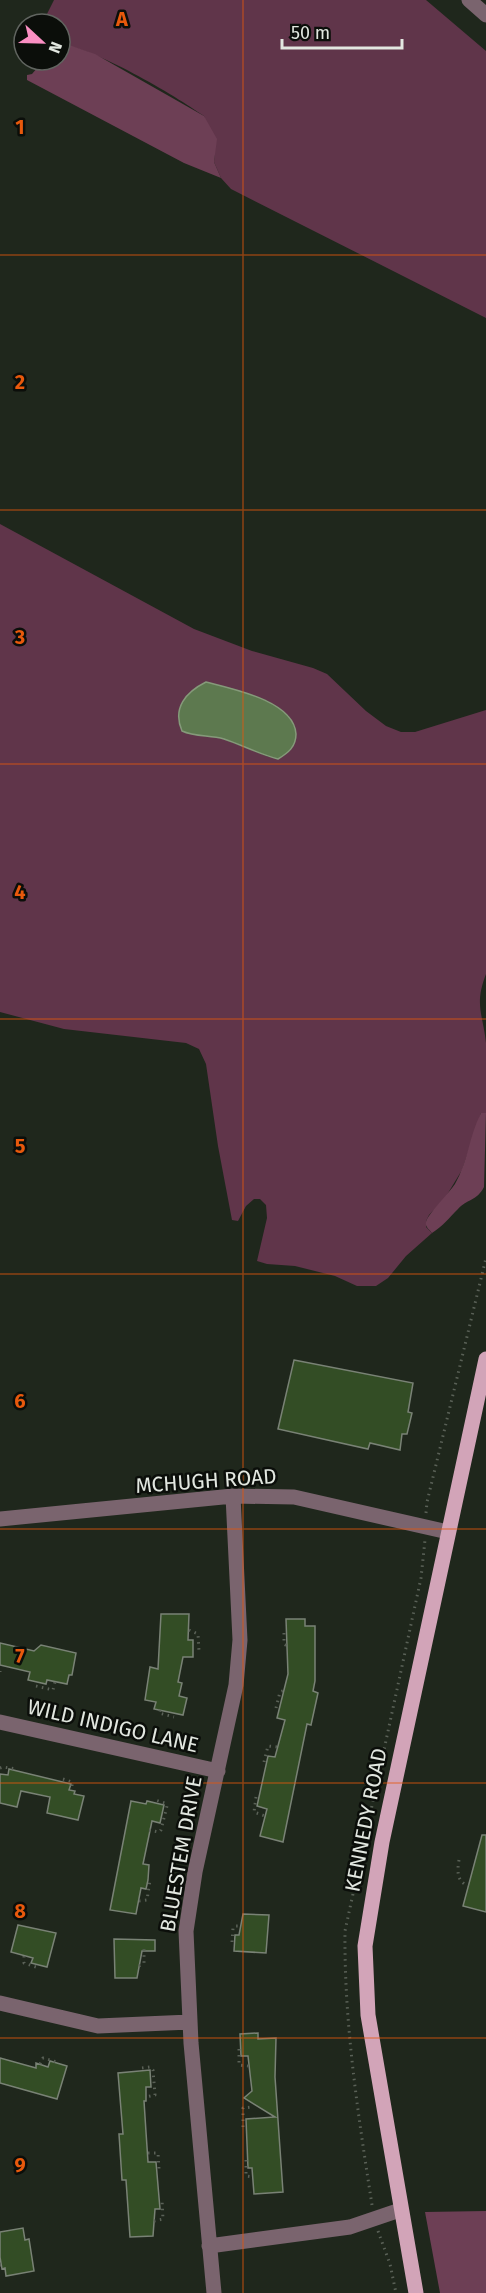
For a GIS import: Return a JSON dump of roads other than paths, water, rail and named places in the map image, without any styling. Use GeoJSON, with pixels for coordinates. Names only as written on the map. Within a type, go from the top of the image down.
{"type":"FeatureCollection","features":[{"type":"Feature","properties":{"kind":"main road","name":"KENNEDY ROAD"},"geometry":{"type":"LineString","coordinates":[[416,2293],[368,2015],[364,1946],[382,1842],[486,1359]]}},
{"type":"Feature","properties":{"kind":"street"},"geometry":{"type":"LineString","coordinates":[[469,0],[486,15]]}},
{"type":"Feature","properties":{"kind":"street","name":"MCHUGH ROAD"},"geometry":{"type":"LineString","coordinates":[[0,1519],[233,1496],[294,1497],[448,1532]]}},
{"type":"Feature","properties":{"kind":"street","name":"BLUESTEM DRIVE"},"geometry":{"type":"LineString","coordinates":[[214,2293],[189,2022],[186,1940],[188,1911],[236,1685],[240,1640],[233,1496]]}},
{"type":"Feature","properties":{"kind":"street","name":"WILD INDIGO LANE"},"geometry":{"type":"LineString","coordinates":[[0,1722],[218,1771]]}},
{"type":"Feature","properties":{"kind":"street"},"geometry":{"type":"LineString","coordinates":[[0,2003],[98,2026],[189,2022]]}},
{"type":"Feature","properties":{"kind":"street"},"geometry":{"type":"LineString","coordinates":[[209,2246],[350,2227],[400,2210]]}}]}
